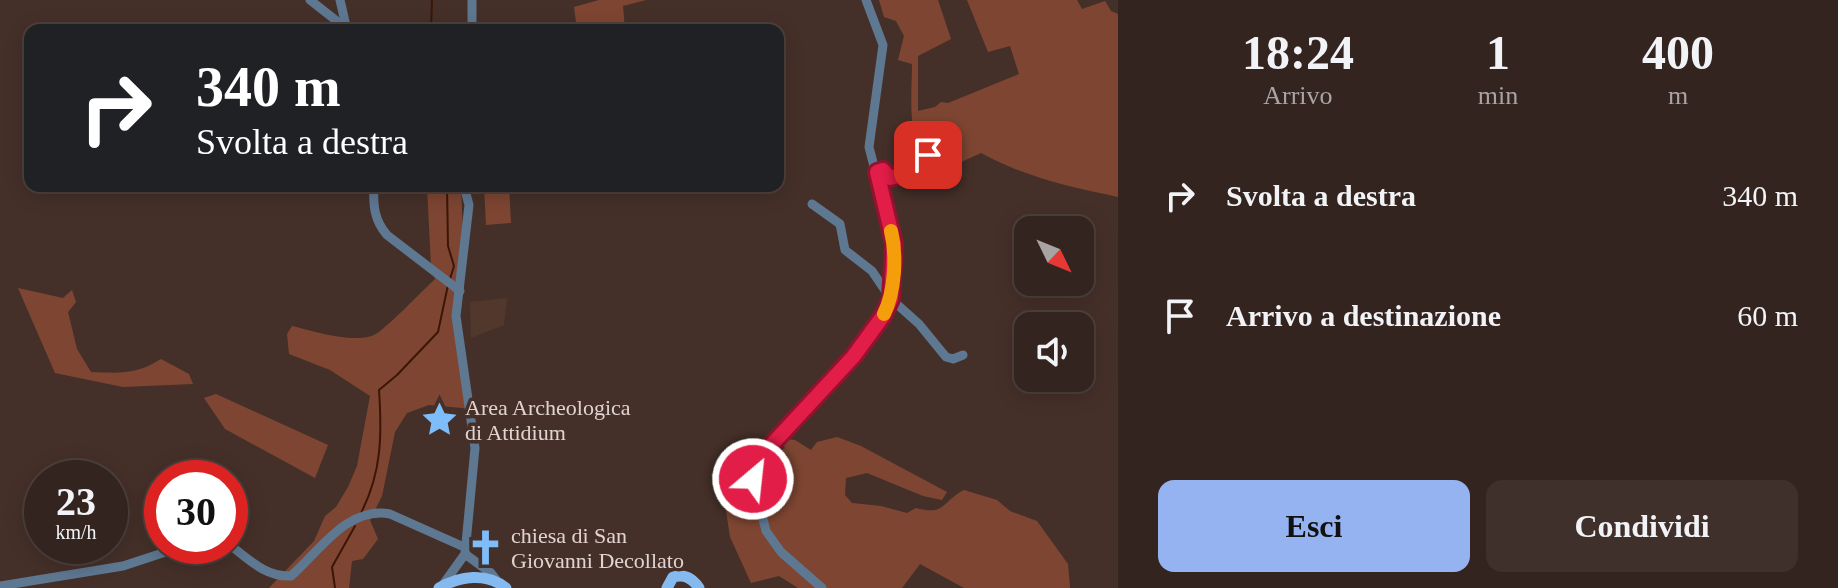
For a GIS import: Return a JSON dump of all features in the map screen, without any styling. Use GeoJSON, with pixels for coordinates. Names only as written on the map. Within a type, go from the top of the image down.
{"type":"FeatureCollection","features":[{"type":"Feature","properties":{"kind":"main road"},"geometry":{"type":"LineString","coordinates":[[667,588],[673,577],[680,575],[690,577],[699,588]]}},
{"type":"Feature","properties":{"kind":"main road"},"geometry":{"type":"LineString","coordinates":[[440,587],[468,578],[502,585]]}},
{"type":"Feature","properties":{"kind":"street"},"geometry":{"type":"LineString","coordinates":[[310,0],[341,24]]}},
{"type":"Feature","properties":{"kind":"street"},"geometry":{"type":"LineString","coordinates":[[340,0],[345,24]]}},
{"type":"Feature","properties":{"kind":"street"},"geometry":{"type":"LineString","coordinates":[[472,0],[472,24]]}},
{"type":"Feature","properties":{"kind":"street"},"geometry":{"type":"LineString","coordinates":[[822,588],[781,552],[766,531],[753,479],[762,455],[853,357],[883,316],[891,299],[894,244],[869,147],[883,45],[866,0]]}},
{"type":"Feature","properties":{"kind":"street"},"geometry":{"type":"LineString","coordinates":[[877,172],[883,170],[890,178],[895,177],[928,155]]}},
{"type":"Feature","properties":{"kind":"street"},"geometry":{"type":"LineString","coordinates":[[374,192],[375,214],[387,235],[458,290]]}},
{"type":"Feature","properties":{"kind":"street"},"geometry":{"type":"LineString","coordinates":[[466,192],[469,205],[456,316],[475,448],[465,555],[468,578]]}},
{"type":"Feature","properties":{"kind":"street"},"geometry":{"type":"LineString","coordinates":[[812,204],[840,224],[845,250],[872,271],[891,299],[919,324],[946,357],[953,359],[963,355]]}},
{"type":"Feature","properties":{"kind":"street"},"geometry":{"type":"LineString","coordinates":[[248,559],[277,577],[291,576],[340,527],[377,512],[390,514],[465,555],[502,585]]}},
{"type":"Feature","properties":{"kind":"street"},"geometry":{"type":"LineString","coordinates":[[440,587],[465,555]]}},
{"type":"Feature","properties":{"kind":"street"},"geometry":{"type":"LineString","coordinates":[[0,586],[123,566],[144,559]]}},
{"type":"Feature","properties":{"kind":"shaded area"},"geometry":{"type":"Polygon","coordinates":[[[599,0],[646,0],[623,6],[624,24],[576,24],[574,7],[599,0]]]}},
{"type":"Feature","properties":{"kind":"shaded area"},"geometry":{"type":"Polygon","coordinates":[[[879,0],[938,0],[951,39],[918,56],[918,111],[935,107],[941,102],[948,103],[1019,74],[1010,46],[988,52],[967,0],[1077,0],[1082,9],[1105,1],[1111,11],[1118,14],[1118,197],[1048,180],[1014,169],[981,153],[959,163],[950,180],[934,169],[922,154],[914,130],[912,64],[898,60],[904,36],[896,21],[884,17],[879,0]]]}},
{"type":"Feature","properties":{"kind":"shaded area"},"geometry":{"type":"Polygon","coordinates":[[[427,192],[461,192],[463,236],[459,317],[473,409],[429,405],[407,413],[395,432],[382,496],[370,520],[378,539],[363,559],[352,561],[349,588],[269,588],[314,541],[325,516],[336,507],[348,487],[357,466],[370,396],[330,370],[289,354],[287,334],[292,326],[344,337],[374,335],[435,279],[431,266],[427,192]]]}},
{"type":"Feature","properties":{"kind":"shaded area"},"geometry":{"type":"Polygon","coordinates":[[[484,192],[509,192],[511,223],[486,225],[484,192]]]}},
{"type":"Feature","properties":{"kind":"shaded area"},"geometry":{"type":"Polygon","coordinates":[[[18,288],[63,298],[72,290],[76,302],[68,312],[77,349],[91,372],[136,370],[161,359],[189,374],[193,384],[123,387],[55,373],[18,288]]]}},
{"type":"Feature","properties":{"kind":"shaded area"},"geometry":{"type":"Polygon","coordinates":[[[507,298],[504,325],[471,338],[470,302],[507,298]]]}},
{"type":"Feature","properties":{"kind":"shaded area"},"geometry":{"type":"Polygon","coordinates":[[[216,394],[328,445],[315,478],[225,429],[204,398],[216,394]]]}},
{"type":"Feature","properties":{"kind":"shaded area"},"geometry":{"type":"Polygon","coordinates":[[[837,437],[861,446],[947,492],[942,500],[923,496],[867,473],[846,478],[845,495],[852,503],[907,513],[916,508],[938,509],[964,490],[997,500],[1010,511],[1037,521],[1068,564],[1070,588],[964,588],[920,564],[902,588],[798,588],[779,576],[751,583],[730,537],[725,504],[711,474],[727,465],[750,463],[785,448],[783,445],[787,439],[795,440],[811,450],[817,442],[837,437]]]}},
{"type":"Feature","properties":{"kind":"waterway"},"geometry":{"type":"LineString","coordinates":[[431,24],[432,0]]}},
{"type":"Feature","properties":{"kind":"waterway"},"geometry":{"type":"LineString","coordinates":[[447,192],[448,246],[454,266],[450,279]]}},
{"type":"Feature","properties":{"kind":"waterway"},"geometry":{"type":"LineString","coordinates":[[361,513],[377,468],[379,390],[438,332],[448,285]]}},
{"type":"Feature","properties":{"kind":"waterway"},"geometry":{"type":"LineString","coordinates":[[335,588],[332,567],[355,526]]}},
{"type":"Feature","properties":{"kind":"slow traffic"},"geometry":{"type":"LineString","coordinates":[[884,314],[891,299],[894,244],[891,231]]}},
{"type":"Feature","properties":{"kind":"place","name":"Area Archeologica di Attidium"},"geometry":{"type":"Point","coordinates":[439,420]}},
{"type":"Feature","properties":{"kind":"place","name":"chiesa di San Giovanni Decollato"},"geometry":{"type":"Point","coordinates":[485,548]}},
{"type":"Feature","properties":{"kind":"route"},"geometry":{"type":"LineString","coordinates":[[753,479],[762,455],[853,357],[883,316],[891,299],[894,244],[877,172],[883,170],[890,178],[895,177],[928,155]]}}]}
